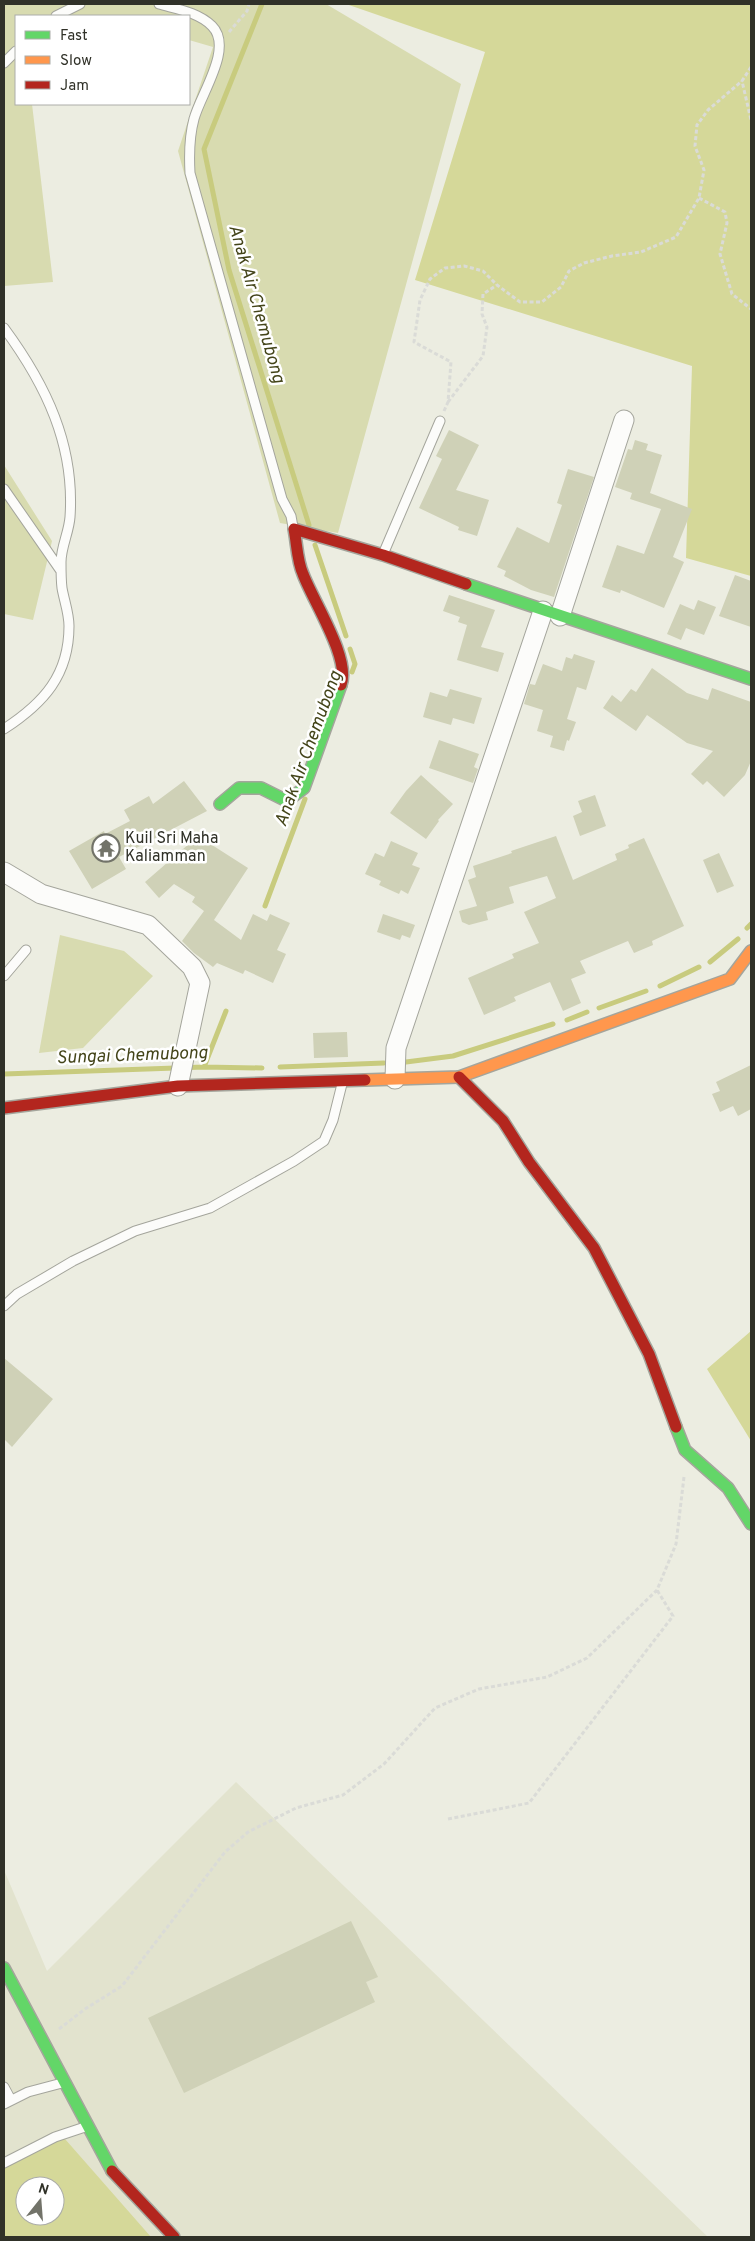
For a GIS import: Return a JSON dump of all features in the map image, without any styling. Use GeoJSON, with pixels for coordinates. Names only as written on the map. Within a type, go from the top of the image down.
{"type":"FeatureCollection","features":[{"type":"Feature","properties":{"kind":"street"},"geometry":{"type":"LineString","coordinates":[[395,1079],[396,1048],[551,614],[624,420]]}},
{"type":"Feature","properties":{"kind":"street"},"geometry":{"type":"LineString","coordinates":[[220,804],[238,788],[261,788],[287,801],[304,788],[344,678],[336,645],[302,573],[294,530],[383,555],[551,614],[751,679]]}},
{"type":"Feature","properties":{"kind":"street"},"geometry":{"type":"LineString","coordinates":[[4,872],[41,894],[148,925],[192,967],[200,983],[179,1083]]}},
{"type":"Feature","properties":{"kind":"street"},"geometry":{"type":"LineString","coordinates":[[730,979],[751,951]]}},
{"type":"Feature","properties":{"kind":"street"},"geometry":{"type":"LineString","coordinates":[[4,1108],[110,1096],[179,1083],[342,1082],[460,1077],[730,979],[751,976]]}},
{"type":"Feature","properties":{"kind":"street"},"geometry":{"type":"LineString","coordinates":[[460,1077],[504,1121],[529,1162],[594,1248],[649,1354],[685,1450],[728,1488],[751,1524]]}},
{"type":"Feature","properties":{"kind":"street"},"geometry":{"type":"LineString","coordinates":[[4,1968],[113,2173],[174,2237]]}},
{"type":"Feature","properties":{"kind":"lane"},"geometry":{"type":"LineString","coordinates":[[58,15],[80,4]]}},
{"type":"Feature","properties":{"kind":"lane"},"geometry":{"type":"LineString","coordinates":[[159,4],[201,17],[214,27],[219,44],[218,62],[194,119],[189,154],[190,173],[282,499],[291,516],[294,530]]}},
{"type":"Feature","properties":{"kind":"lane"},"geometry":{"type":"LineString","coordinates":[[4,63],[15,52]]}},
{"type":"Feature","properties":{"kind":"lane"},"geometry":{"type":"LineString","coordinates":[[4,328],[22,352],[51,408],[64,443],[71,482],[70,520],[61,559],[62,586],[69,624],[66,659],[45,696],[22,717],[4,729]]}},
{"type":"Feature","properties":{"kind":"lane"},"geometry":{"type":"LineString","coordinates":[[383,555],[440,421]]}},
{"type":"Feature","properties":{"kind":"lane"},"geometry":{"type":"LineString","coordinates":[[4,489],[61,572]]}},
{"type":"Feature","properties":{"kind":"lane"},"geometry":{"type":"LineString","coordinates":[[4,976],[26,950]]}},
{"type":"Feature","properties":{"kind":"lane"},"geometry":{"type":"LineString","coordinates":[[4,1306],[17,1294],[82,1257],[135,1231],[210,1208],[294,1161],[324,1141],[333,1120],[342,1082]]}},
{"type":"Feature","properties":{"kind":"lane"},"geometry":{"type":"LineString","coordinates":[[4,2087],[7,2102],[28,2092],[64,2082]]}},
{"type":"Feature","properties":{"kind":"lane"},"geometry":{"type":"LineString","coordinates":[[4,2163],[55,2137],[88,2127]]}},
{"type":"Feature","properties":{"kind":"path"},"geometry":{"type":"LineString","coordinates":[[219,44],[247,10],[249,4]]}},
{"type":"Feature","properties":{"kind":"path"},"geometry":{"type":"LineString","coordinates":[[448,402],[451,362],[414,342],[420,300],[430,279],[445,268],[464,266],[483,271],[497,285],[520,302],[542,302],[561,287],[569,271],[584,263],[640,252],[676,237],[699,198],[704,170],[695,146],[697,125],[708,110],[742,81],[751,67]]}},
{"type":"Feature","properties":{"kind":"path"},"geometry":{"type":"LineString","coordinates":[[742,81],[751,120]]}},
{"type":"Feature","properties":{"kind":"path"},"geometry":{"type":"LineString","coordinates":[[699,198],[724,212],[727,223],[720,254],[732,294],[751,309]]}},
{"type":"Feature","properties":{"kind":"path"},"geometry":{"type":"LineString","coordinates":[[440,421],[448,402],[483,356],[487,327],[482,314],[483,294],[497,285]]}},
{"type":"Feature","properties":{"kind":"path"},"geometry":{"type":"LineString","coordinates":[[45,2047],[62,2025],[122,1986],[225,1852],[248,1832],[296,1808],[343,1795],[384,1764],[435,1708],[480,1689],[547,1676],[587,1658],[657,1590],[676,1544],[683,1490],[685,1450]]}},
{"type":"Feature","properties":{"kind":"path"},"geometry":{"type":"LineString","coordinates":[[448,1819],[529,1802],[673,1616],[657,1590]]}},
{"type":"Feature","properties":{"kind":"shaded area"},"geometry":{"type":"Polygon","coordinates":[[[236,1782],[708,2237],[4,2237],[4,1870],[47,1971],[236,1782]]]}},
{"type":"Feature","properties":{"kind":"green space"},"geometry":{"type":"Polygon","coordinates":[[[4,4],[326,4],[461,84],[338,533],[280,523],[178,151],[213,47],[190,40],[190,15],[15,15],[15,105],[32,105],[53,282],[4,286],[4,4]]]}},
{"type":"Feature","properties":{"kind":"green space"},"geometry":{"type":"Polygon","coordinates":[[[346,4],[751,4],[751,576],[686,558],[692,366],[415,280],[485,52],[346,4]]]}},
{"type":"Feature","properties":{"kind":"green space"},"geometry":{"type":"Polygon","coordinates":[[[4,465],[52,541],[33,620],[4,614],[4,465]]]}},
{"type":"Feature","properties":{"kind":"green space"},"geometry":{"type":"Polygon","coordinates":[[[60,935],[124,951],[153,976],[83,1048],[39,1053],[60,935]]]}},
{"type":"Feature","properties":{"kind":"green space"},"geometry":{"type":"Polygon","coordinates":[[[751,1331],[751,1441],[707,1369],[751,1331]]]}},
{"type":"Feature","properties":{"kind":"green space"},"geometry":{"type":"Polygon","coordinates":[[[58,2131],[151,2237],[4,2237],[4,2168],[58,2131]]]}},
{"type":"Feature","properties":{"kind":"building"},"geometry":{"type":"Polygon","coordinates":[[[449,430],[479,445],[456,490],[489,500],[477,536],[458,530],[459,527],[419,508],[442,459],[436,456],[449,430]]]}},
{"type":"Feature","properties":{"kind":"building"},"geometry":{"type":"Polygon","coordinates":[[[635,440],[648,444],[646,450],[662,455],[650,493],[692,509],[673,557],[684,562],[664,608],[621,590],[620,593],[602,587],[617,545],[644,554],[661,509],[630,499],[632,493],[615,487],[628,449],[632,450],[635,440]]]}},
{"type":"Feature","properties":{"kind":"building"},"geometry":{"type":"Polygon","coordinates":[[[568,469],[594,477],[554,597],[531,590],[504,576],[506,571],[497,567],[517,527],[549,543],[562,505],[557,503],[568,469]]]}},
{"type":"Feature","properties":{"kind":"building"},"geometry":{"type":"Polygon","coordinates":[[[735,575],[751,581],[751,627],[719,616],[735,575]]]}},
{"type":"Feature","properties":{"kind":"building"},"geometry":{"type":"Polygon","coordinates":[[[449,595],[495,610],[481,647],[504,653],[498,672],[457,660],[467,625],[458,622],[460,617],[443,611],[449,595]]]}},
{"type":"Feature","properties":{"kind":"building"},"geometry":{"type":"Polygon","coordinates":[[[698,600],[716,607],[704,635],[686,628],[681,640],[667,634],[680,604],[694,610],[698,600]]]}},
{"type":"Feature","properties":{"kind":"building"},"geometry":{"type":"Polygon","coordinates":[[[574,654],[595,661],[586,690],[577,687],[567,719],[576,722],[564,751],[550,747],[553,736],[537,731],[543,710],[524,704],[530,684],[535,685],[543,664],[562,671],[566,657],[572,659],[574,654]]]}},
{"type":"Feature","properties":{"kind":"building"},"geometry":{"type":"Polygon","coordinates":[[[652,668],[687,693],[708,700],[712,688],[751,702],[751,761],[745,775],[724,797],[707,781],[703,785],[691,774],[713,751],[687,743],[647,715],[636,731],[603,708],[612,695],[621,702],[631,689],[636,692],[652,668]]]}},
{"type":"Feature","properties":{"kind":"building"},"geometry":{"type":"Polygon","coordinates":[[[450,689],[482,698],[474,724],[453,718],[451,725],[423,717],[430,692],[447,697],[450,689]]]}},
{"type":"Feature","properties":{"kind":"building"},"geometry":{"type":"Polygon","coordinates":[[[439,740],[479,754],[474,767],[478,769],[473,783],[429,768],[439,740]]]}},
{"type":"Feature","properties":{"kind":"building"},"geometry":{"type":"Polygon","coordinates":[[[421,775],[453,804],[438,820],[426,839],[390,813],[406,791],[421,775]]]}},
{"type":"Feature","properties":{"kind":"building"},"geometry":{"type":"Polygon","coordinates":[[[184,781],[207,811],[119,857],[126,869],[92,889],[69,851],[104,831],[105,834],[130,821],[124,810],[149,796],[153,804],[184,781]]]}},
{"type":"Feature","properties":{"kind":"building"},"geometry":{"type":"Polygon","coordinates":[[[595,795],[606,826],[580,836],[573,816],[582,812],[578,801],[595,795]]]}},
{"type":"Feature","properties":{"kind":"building"},"geometry":{"type":"Polygon","coordinates":[[[198,836],[248,868],[214,920],[241,940],[253,914],[267,921],[270,914],[290,923],[277,950],[286,954],[273,983],[245,970],[243,974],[217,963],[213,967],[194,953],[182,941],[204,911],[192,902],[195,897],[174,884],[159,898],[145,882],[198,836]]]}},
{"type":"Feature","properties":{"kind":"building"},"geometry":{"type":"Polygon","coordinates":[[[556,836],[573,880],[617,860],[615,854],[629,848],[628,845],[644,838],[684,926],[652,941],[653,945],[634,953],[628,941],[580,961],[586,973],[571,979],[581,1003],[563,1011],[550,982],[514,997],[516,1001],[484,1015],[468,978],[514,958],[512,954],[539,943],[524,912],[556,898],[547,876],[509,887],[514,903],[486,912],[488,920],[469,925],[462,922],[459,911],[477,906],[468,880],[476,877],[473,866],[556,836]]]}},
{"type":"Feature","properties":{"kind":"building"},"geometry":{"type":"Polygon","coordinates":[[[391,841],[418,853],[412,865],[420,868],[408,894],[401,890],[399,894],[379,885],[381,881],[365,874],[375,853],[384,857],[391,841]]]}},
{"type":"Feature","properties":{"kind":"building"},"geometry":{"type":"Polygon","coordinates":[[[719,853],[734,886],[717,893],[703,860],[719,853]]]}},
{"type":"Feature","properties":{"kind":"building"},"geometry":{"type":"Polygon","coordinates":[[[383,914],[415,925],[410,938],[402,935],[400,940],[377,932],[383,914]]]}},
{"type":"Feature","properties":{"kind":"building"},"geometry":{"type":"Polygon","coordinates":[[[347,1032],[348,1057],[314,1058],[313,1033],[347,1032]]]}},
{"type":"Feature","properties":{"kind":"building"},"geometry":{"type":"Polygon","coordinates":[[[751,1065],[751,1109],[738,1116],[733,1106],[720,1112],[712,1094],[720,1091],[716,1082],[751,1065]]]}},
{"type":"Feature","properties":{"kind":"building"},"geometry":{"type":"Polygon","coordinates":[[[4,1358],[53,1399],[12,1447],[4,1439],[4,1358]]]}},
{"type":"Feature","properties":{"kind":"building"},"geometry":{"type":"Polygon","coordinates":[[[351,1921],[378,1977],[366,1982],[375,2002],[184,2093],[148,2018],[351,1921]]]}},
{"type":"Feature","properties":{"kind":"waterway","name":"Anak Air Chemubong"},"geometry":{"type":"LineString","coordinates":[[262,4],[204,149],[229,270],[309,525]]}},
{"type":"Feature","properties":{"kind":"waterway","name":"Anak Air Chemubong"},"geometry":{"type":"LineString","coordinates":[[315,545],[346,636]]}},
{"type":"Feature","properties":{"kind":"waterway","name":"Anak Air Chemubong"},"geometry":{"type":"LineString","coordinates":[[350,649],[355,664],[352,672]]}},
{"type":"Feature","properties":{"kind":"waterway","name":"Anak Air Chemubong"},"geometry":{"type":"LineString","coordinates":[[265,906],[305,799]]}},
{"type":"Feature","properties":{"kind":"waterway","name":"Sungai Chemubong"},"geometry":{"type":"LineString","coordinates":[[747,928],[751,924]]}},
{"type":"Feature","properties":{"kind":"waterway","name":"Sungai Chemubong"},"geometry":{"type":"LineString","coordinates":[[710,962],[738,939]]}},
{"type":"Feature","properties":{"kind":"waterway","name":"Sungai Chemubong"},"geometry":{"type":"LineString","coordinates":[[660,986],[699,967]]}},
{"type":"Feature","properties":{"kind":"waterway","name":"Sungai Chemubong"},"geometry":{"type":"LineString","coordinates":[[599,1008],[646,991]]}},
{"type":"Feature","properties":{"kind":"waterway","name":"Anak Air Chemubong"},"geometry":{"type":"LineString","coordinates":[[204,1067],[226,1011]]}},
{"type":"Feature","properties":{"kind":"waterway","name":"Sungai Chemubong"},"geometry":{"type":"LineString","coordinates":[[567,1020],[587,1012]]}},
{"type":"Feature","properties":{"kind":"waterway","name":"Sungai Chemubong"},"geometry":{"type":"LineString","coordinates":[[406,1062],[453,1056],[553,1024]]}},
{"type":"Feature","properties":{"kind":"waterway","name":"Sungai Chemubong"},"geometry":{"type":"LineString","coordinates":[[280,1067],[384,1063]]}},
{"type":"Feature","properties":{"kind":"waterway","name":"Sungai Chemubong"},"geometry":{"type":"LineString","coordinates":[[4,1074],[204,1067],[262,1068]]}},
{"type":"Feature","properties":{"kind":"traffic: fast"},"geometry":{"type":"LineString","coordinates":[[466,584],[751,679]]}},
{"type":"Feature","properties":{"kind":"traffic: fast"},"geometry":{"type":"LineString","coordinates":[[220,804],[239,788],[261,788],[287,801],[304,788],[341,685]]}},
{"type":"Feature","properties":{"kind":"traffic: fast"},"geometry":{"type":"LineString","coordinates":[[676,1427],[685,1450],[728,1488],[751,1524]]}},
{"type":"Feature","properties":{"kind":"traffic: fast"},"geometry":{"type":"LineString","coordinates":[[4,1968],[112,2171]]}},
{"type":"Feature","properties":{"kind":"traffic: slow"},"geometry":{"type":"LineString","coordinates":[[365,1080],[459,1077],[730,979],[751,951]]}},
{"type":"Feature","properties":{"kind":"traffic: jam"},"geometry":{"type":"LineString","coordinates":[[341,685],[343,674],[341,660],[330,630],[301,569],[294,529],[383,555],[466,584]]}},
{"type":"Feature","properties":{"kind":"traffic: jam"},"geometry":{"type":"LineString","coordinates":[[459,1077],[503,1121],[529,1162],[594,1248],[649,1354],[676,1427]]}},
{"type":"Feature","properties":{"kind":"traffic: jam"},"geometry":{"type":"LineString","coordinates":[[4,1108],[178,1086],[365,1080]]}},
{"type":"Feature","properties":{"kind":"traffic: jam"},"geometry":{"type":"LineString","coordinates":[[112,2171],[174,2237]]}},
{"type":"Feature","properties":{"kind":"place","name":"Kuil Sri Maha Kaliamman"},"geometry":{"type":"Point","coordinates":[106,848]}}]}
